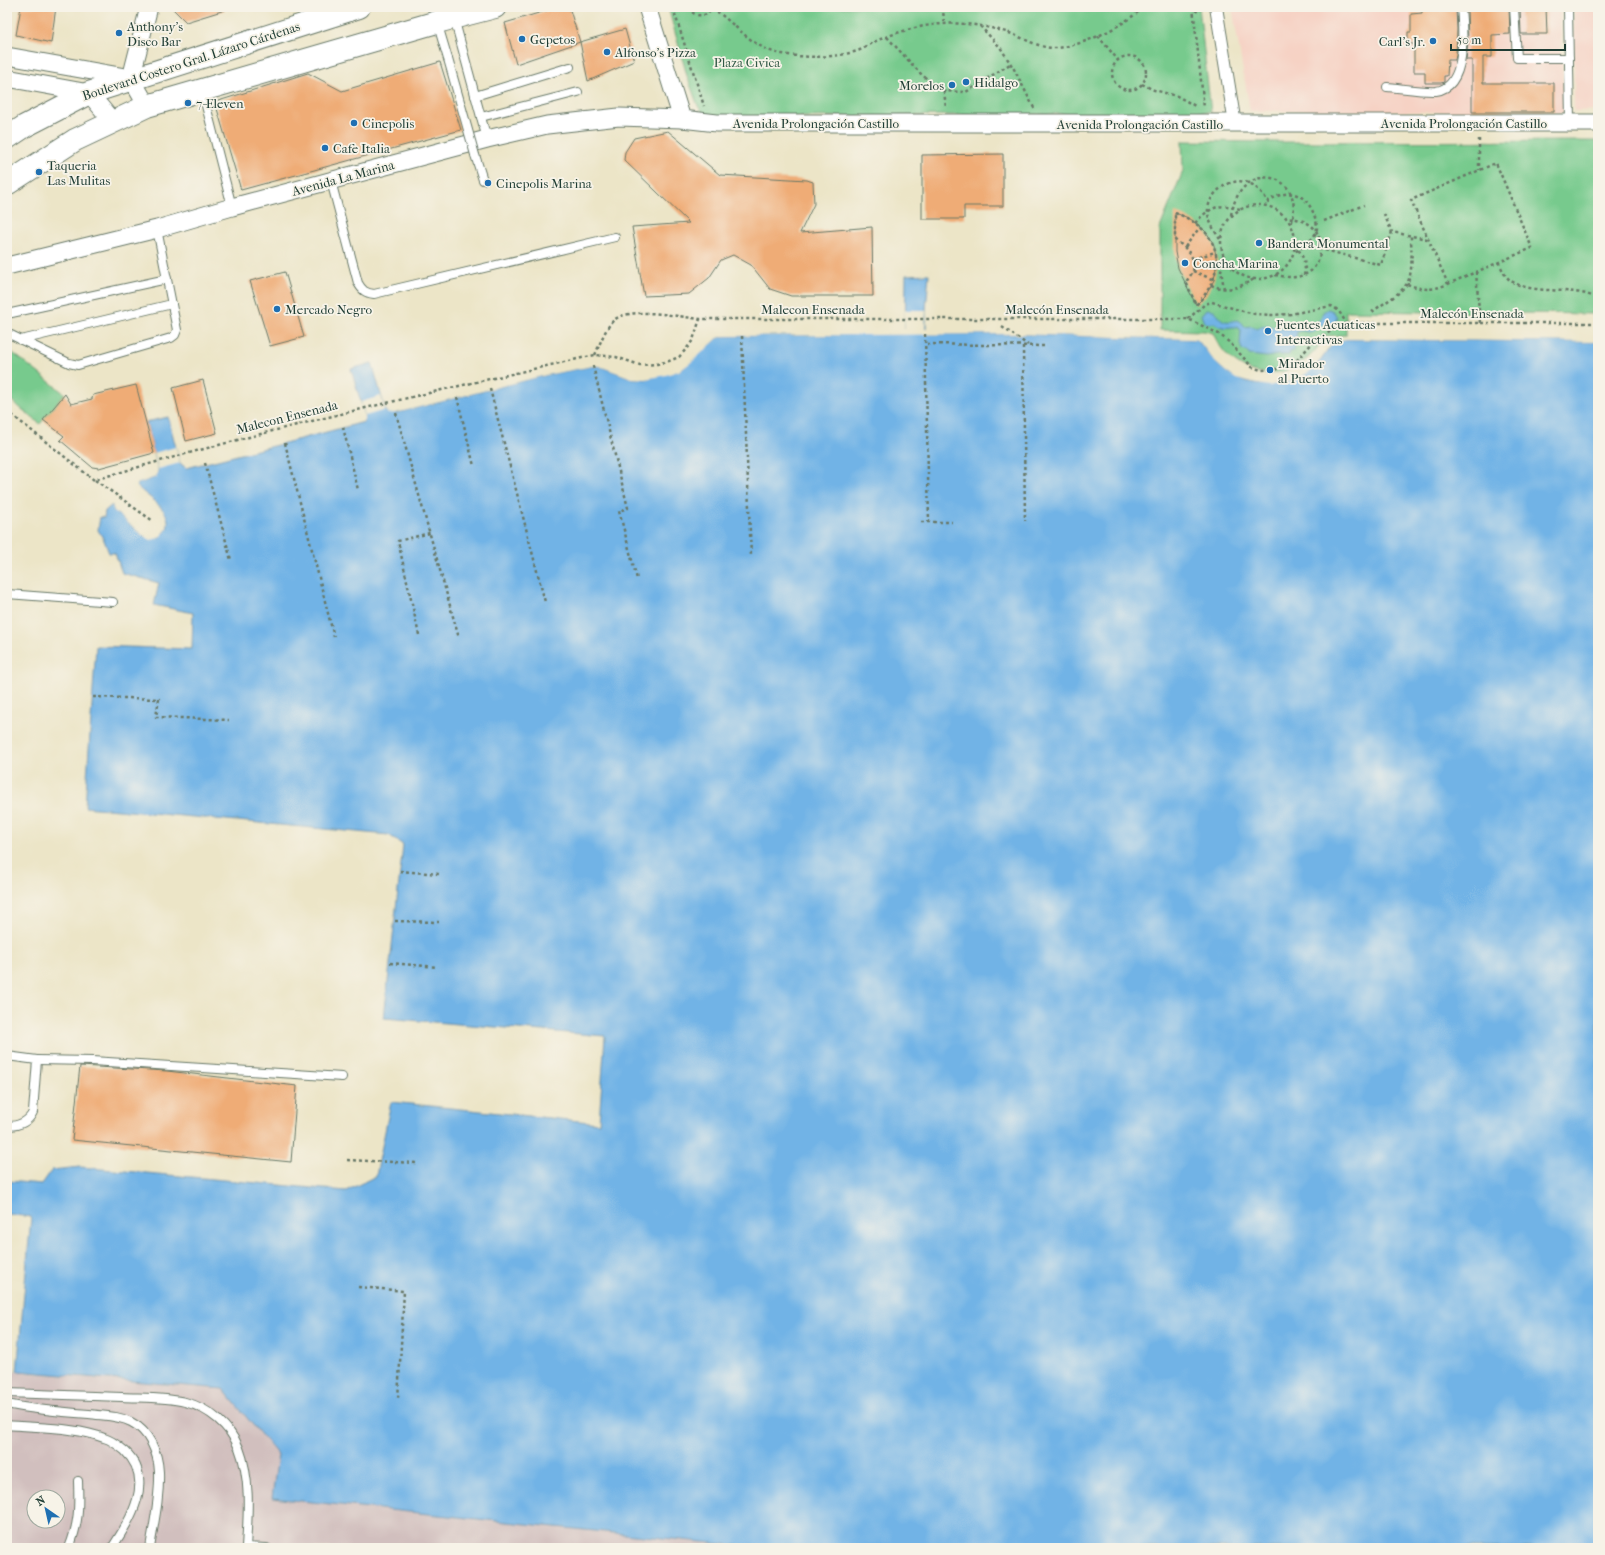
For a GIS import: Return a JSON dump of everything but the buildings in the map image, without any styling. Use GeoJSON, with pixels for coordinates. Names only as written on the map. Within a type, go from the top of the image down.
{"type":"FeatureCollection","features":[{"type":"Feature","properties":{"kind":"highway","name":"Boulevard Costero Gral. Lázaro Cárdenas"},"geometry":{"type":"LineString","coordinates":[[15,130],[89,93],[132,78],[359,7]]}},
{"type":"Feature","properties":{"kind":"highway"},"geometry":{"type":"LineString","coordinates":[[7,184],[75,140],[147,106],[446,19],[495,7]]}},
{"type":"Feature","properties":{"kind":"street"},"geometry":{"type":"LineString","coordinates":[[147,106],[132,78],[149,7]]}},
{"type":"Feature","properties":{"kind":"street"},"geometry":{"type":"LineString","coordinates":[[647,7],[682,120]]}},
{"type":"Feature","properties":{"kind":"street"},"geometry":{"type":"LineString","coordinates":[[1216,7],[1235,124]]}},
{"type":"Feature","properties":{"kind":"street"},"geometry":{"type":"LineString","coordinates":[[7,56],[132,78]]}},
{"type":"Feature","properties":{"kind":"street"},"geometry":{"type":"LineString","coordinates":[[7,78],[89,93],[113,122]]}},
{"type":"Feature","properties":{"kind":"street","name":"Avenida La Marina"},"geometry":{"type":"LineString","coordinates":[[7,266],[157,229],[232,207],[487,139],[546,125],[619,117],[682,120]]}},
{"type":"Feature","properties":{"kind":"street","name":"Avenida Prolongación Castillo"},"geometry":{"type":"LineString","coordinates":[[682,120],[717,123],[1598,123]]}},
{"type":"Feature","properties":{"kind":"lane"},"geometry":{"type":"LineString","coordinates":[[1387,87],[1436,91],[1448,86],[1455,78],[1462,51],[1461,7]]}},
{"type":"Feature","properties":{"kind":"lane"},"geometry":{"type":"LineString","coordinates":[[1514,7],[1517,58],[1569,58]]}},
{"type":"Feature","properties":{"kind":"lane"},"geometry":{"type":"LineString","coordinates":[[1568,7],[1570,122]]}},
{"type":"Feature","properties":{"kind":"lane"},"geometry":{"type":"LineString","coordinates":[[446,19],[448,59],[483,180]]}},
{"type":"Feature","properties":{"kind":"lane"},"geometry":{"type":"LineString","coordinates":[[446,19],[475,96],[487,139]]}},
{"type":"Feature","properties":{"kind":"lane"},"geometry":{"type":"LineString","coordinates":[[475,96],[570,67]]}},
{"type":"Feature","properties":{"kind":"lane"},"geometry":{"type":"LineString","coordinates":[[202,89],[232,207]]}},
{"type":"Feature","properties":{"kind":"lane"},"geometry":{"type":"LineString","coordinates":[[481,117],[578,92]]}},
{"type":"Feature","properties":{"kind":"lane"},"geometry":{"type":"LineString","coordinates":[[331,181],[358,283],[361,289],[367,293],[374,294],[615,237]]}},
{"type":"Feature","properties":{"kind":"lane"},"geometry":{"type":"LineString","coordinates":[[7,333],[68,363],[78,365],[171,338],[175,335],[177,330],[157,229]]}},
{"type":"Feature","properties":{"kind":"lane"},"geometry":{"type":"LineString","coordinates":[[7,314],[167,279]]}},
{"type":"Feature","properties":{"kind":"lane"},"geometry":{"type":"LineString","coordinates":[[21,340],[172,304]]}},
{"type":"Feature","properties":{"kind":"lane"},"geometry":{"type":"LineString","coordinates":[[7,594],[113,602]]}},
{"type":"Feature","properties":{"kind":"lane"},"geometry":{"type":"LineString","coordinates":[[7,1056],[37,1060],[92,1061],[342,1077]]}},
{"type":"Feature","properties":{"kind":"lane"},"geometry":{"type":"LineString","coordinates":[[7,1126],[18,1125],[25,1122],[30,1118],[33,1112],[37,1060]]}},
{"type":"Feature","properties":{"kind":"lane"},"geometry":{"type":"LineString","coordinates":[[7,1392],[160,1399],[186,1402],[202,1409],[222,1423],[234,1438],[239,1449],[245,1468],[248,1505],[246,1547],[267,1548]]}},
{"type":"Feature","properties":{"kind":"lane"},"geometry":{"type":"LineString","coordinates":[[7,1404],[37,1409],[111,1416],[130,1421],[143,1431],[152,1443],[157,1457],[159,1472],[158,1496],[150,1548]]}},
{"type":"Feature","properties":{"kind":"lane"},"geometry":{"type":"LineString","coordinates":[[7,1425],[85,1432],[106,1438],[118,1445],[129,1455],[137,1467],[140,1484],[132,1515],[112,1548]]}},
{"type":"Feature","properties":{"kind":"lane"},"geometry":{"type":"LineString","coordinates":[[69,1548],[75,1532],[79,1512],[78,1481]]}},
{"type":"Feature","properties":{"kind":"path"},"geometry":{"type":"LineString","coordinates":[[682,7],[674,11],[705,108]]}},
{"type":"Feature","properties":{"kind":"path"},"geometry":{"type":"LineString","coordinates":[[689,7],[691,12],[699,16],[707,14],[712,8],[760,46],[780,54],[817,57],[856,52],[906,30],[944,24],[980,26],[1006,32],[1041,46],[1056,48],[1073,45],[1098,36],[1122,24],[1144,7]]}},
{"type":"Feature","properties":{"kind":"path"},"geometry":{"type":"LineString","coordinates":[[944,7],[944,24]]}},
{"type":"Feature","properties":{"kind":"path"},"geometry":{"type":"LineString","coordinates":[[1192,8],[1200,13]]}},
{"type":"Feature","properties":{"kind":"path"},"geometry":{"type":"LineString","coordinates":[[1192,8],[1204,110]]}},
{"type":"Feature","properties":{"kind":"path"},"geometry":{"type":"LineString","coordinates":[[980,26],[1000,47],[1020,79],[1036,112]]}},
{"type":"Feature","properties":{"kind":"path"},"geometry":{"type":"LineString","coordinates":[[1098,36],[1118,60]]}},
{"type":"Feature","properties":{"kind":"path"},"geometry":{"type":"LineString","coordinates":[[888,37],[920,73],[941,91],[966,92],[1010,64]]}},
{"type":"Feature","properties":{"kind":"path"},"geometry":{"type":"LineString","coordinates":[[1128,56],[1133,56],[1142,62],[1146,73],[1142,84],[1138,88],[1127,90],[1116,84],[1113,80],[1112,70],[1118,60],[1128,56]]}},
{"type":"Feature","properties":{"kind":"path"},"geometry":{"type":"LineString","coordinates":[[1142,84],[1154,90],[1177,96],[1204,110]]}},
{"type":"Feature","properties":{"kind":"path"},"geometry":{"type":"LineString","coordinates":[[944,91],[946,113]]}},
{"type":"Feature","properties":{"kind":"path"},"geometry":{"type":"LineString","coordinates":[[1191,110],[1204,110]]}},
{"type":"Feature","properties":{"kind":"path"},"geometry":{"type":"LineString","coordinates":[[1479,123],[1479,170]]}},
{"type":"Feature","properties":{"kind":"path"},"geometry":{"type":"LineString","coordinates":[[1407,284],[1421,289],[1436,289],[1448,284],[1476,272],[1498,262],[1532,248],[1496,163],[1411,200],[1448,284]]}},
{"type":"Feature","properties":{"kind":"path"},"geometry":{"type":"LineString","coordinates":[[1220,240],[1224,226],[1230,216],[1232,206],[1238,193],[1248,183],[1267,177],[1282,183],[1292,194],[1294,204],[1291,224]]}},
{"type":"Feature","properties":{"kind":"path"},"geometry":{"type":"LineString","coordinates":[[1230,216],[1240,208],[1251,204],[1263,204],[1275,208],[1286,217],[1291,224],[1295,236],[1295,245],[1290,261],[1282,271],[1270,277],[1254,279],[1245,277],[1234,271],[1225,261],[1220,240],[1207,211],[1212,196],[1218,190],[1228,184],[1240,182],[1248,183],[1259,191],[1268,201],[1270,206]]}},
{"type":"Feature","properties":{"kind":"path"},"geometry":{"type":"LineString","coordinates":[[1263,204],[1275,196],[1284,193],[1298,195],[1311,209],[1315,218],[1316,230],[1320,243],[1319,260],[1314,269],[1304,274],[1288,277],[1275,275]]}},
{"type":"Feature","properties":{"kind":"path"},"geometry":{"type":"LineString","coordinates":[[1195,223],[1212,208],[1224,205],[1240,208]]}},
{"type":"Feature","properties":{"kind":"path"},"geometry":{"type":"LineString","coordinates":[[1324,221],[1364,205]]}},
{"type":"Feature","properties":{"kind":"path"},"geometry":{"type":"LineString","coordinates":[[1175,213],[1186,217],[1195,223],[1207,232],[1214,245],[1217,262],[1214,280],[1206,295],[1196,305],[1186,282],[1193,271],[1193,259],[1185,247],[1175,240],[1175,213]]}},
{"type":"Feature","properties":{"kind":"path"},"geometry":{"type":"LineString","coordinates":[[1325,250],[1381,265],[1392,232],[1384,214]]}},
{"type":"Feature","properties":{"kind":"path"},"geometry":{"type":"LineString","coordinates":[[1286,217],[1303,221],[1316,230]]}},
{"type":"Feature","properties":{"kind":"path"},"geometry":{"type":"LineString","coordinates":[[1185,247],[1200,226]]}},
{"type":"Feature","properties":{"kind":"path"},"geometry":{"type":"LineString","coordinates":[[1293,252],[1299,250],[1308,242],[1316,230]]}},
{"type":"Feature","properties":{"kind":"path"},"geometry":{"type":"LineString","coordinates":[[1392,232],[1428,239]]}},
{"type":"Feature","properties":{"kind":"path"},"geometry":{"type":"LineString","coordinates":[[1372,312],[1398,293],[1407,284],[1410,275],[1411,236]]}},
{"type":"Feature","properties":{"kind":"path"},"geometry":{"type":"LineString","coordinates":[[1295,245],[1305,261],[1306,268],[1304,274]]}},
{"type":"Feature","properties":{"kind":"path"},"geometry":{"type":"LineString","coordinates":[[1193,259],[1215,252]]}},
{"type":"Feature","properties":{"kind":"path"},"geometry":{"type":"LineString","coordinates":[[1224,289],[1221,270],[1225,261]]}},
{"type":"Feature","properties":{"kind":"path"},"geometry":{"type":"LineString","coordinates":[[1498,262],[1507,277],[1515,282],[1529,287],[1589,294],[1598,299]]}},
{"type":"Feature","properties":{"kind":"path"},"geometry":{"type":"LineString","coordinates":[[1193,271],[1214,280]]}},
{"type":"Feature","properties":{"kind":"path"},"geometry":{"type":"LineString","coordinates":[[1476,272],[1480,323]]}},
{"type":"Feature","properties":{"kind":"path"},"geometry":{"type":"LineString","coordinates":[[1211,285],[1224,289],[1233,289],[1254,279]]}},
{"type":"Feature","properties":{"kind":"path"},"geometry":{"type":"LineString","coordinates":[[1188,318],[1205,304],[1212,302],[1255,314],[1272,315],[1297,313],[1331,306],[1336,308],[1346,323]]}},
{"type":"Feature","properties":{"kind":"path","name":"Malecon Ensenada"},"geometry":{"type":"LineString","coordinates":[[595,355],[612,322],[618,317],[627,314],[642,313],[700,320],[926,319]]}},
{"type":"Feature","properties":{"kind":"path","name":"Malecón Ensenada"},"geometry":{"type":"LineString","coordinates":[[926,319],[1188,318],[1219,334],[1230,343],[1252,367],[1261,370],[1278,369],[1290,365],[1297,360],[1315,340],[1346,323],[1598,324]]}},
{"type":"Feature","properties":{"kind":"path","name":"Malecon Ensenada"},"geometry":{"type":"LineString","coordinates":[[94,480],[156,461],[383,403],[595,355],[616,357],[640,365],[657,364],[669,361],[679,357],[687,348],[693,340],[700,320]]}},
{"type":"Feature","properties":{"kind":"path"},"geometry":{"type":"LineString","coordinates":[[1002,326],[1028,346]]}},
{"type":"Feature","properties":{"kind":"path"},"geometry":{"type":"LineString","coordinates":[[925,334],[927,344],[929,522]]}},
{"type":"Feature","properties":{"kind":"path"},"geometry":{"type":"LineString","coordinates":[[742,336],[751,557]]}},
{"type":"Feature","properties":{"kind":"path"},"geometry":{"type":"LineString","coordinates":[[927,344],[1044,346]]}},
{"type":"Feature","properties":{"kind":"path"},"geometry":{"type":"LineString","coordinates":[[1023,346],[1025,520]]}},
{"type":"Feature","properties":{"kind":"path"},"geometry":{"type":"LineString","coordinates":[[593,366],[628,508],[619,511],[638,579]]}},
{"type":"Feature","properties":{"kind":"path"},"geometry":{"type":"LineString","coordinates":[[490,389],[545,602]]}},
{"type":"Feature","properties":{"kind":"path"},"geometry":{"type":"LineString","coordinates":[[457,397],[474,466]]}},
{"type":"Feature","properties":{"kind":"path"},"geometry":{"type":"LineString","coordinates":[[7,411],[94,480],[152,521]]}},
{"type":"Feature","properties":{"kind":"path"},"geometry":{"type":"LineString","coordinates":[[396,413],[459,638]]}},
{"type":"Feature","properties":{"kind":"path"},"geometry":{"type":"LineString","coordinates":[[343,427],[358,490]]}},
{"type":"Feature","properties":{"kind":"path"},"geometry":{"type":"LineString","coordinates":[[285,443],[334,637]]}},
{"type":"Feature","properties":{"kind":"path"},"geometry":{"type":"LineString","coordinates":[[205,463],[231,560]]}},
{"type":"Feature","properties":{"kind":"path"},"geometry":{"type":"LineString","coordinates":[[921,522],[952,522]]}},
{"type":"Feature","properties":{"kind":"path"},"geometry":{"type":"LineString","coordinates":[[419,635],[398,541],[430,533]]}},
{"type":"Feature","properties":{"kind":"path"},"geometry":{"type":"LineString","coordinates":[[93,697],[159,699],[156,717],[229,720]]}},
{"type":"Feature","properties":{"kind":"path"},"geometry":{"type":"LineString","coordinates":[[400,871],[439,874]]}},
{"type":"Feature","properties":{"kind":"path"},"geometry":{"type":"LineString","coordinates":[[395,921],[439,922]]}},
{"type":"Feature","properties":{"kind":"path"},"geometry":{"type":"LineString","coordinates":[[390,963],[437,967]]}},
{"type":"Feature","properties":{"kind":"path"},"geometry":{"type":"LineString","coordinates":[[347,1160],[416,1163]]}},
{"type":"Feature","properties":{"kind":"path"},"geometry":{"type":"LineString","coordinates":[[358,1287],[404,1291],[398,1399]]}},
{"type":"Feature","properties":{"kind":"shaded area"},"geometry":{"type":"Polygon","coordinates":[[[1232,7],[1560,7],[1564,113],[1250,111],[1232,7]]]}},
{"type":"Feature","properties":{"kind":"shaded area"},"geometry":{"type":"Polygon","coordinates":[[[1574,7],[1598,7],[1598,110],[1574,111],[1574,7]]]}},
{"type":"Feature","properties":{"kind":"shaded area"},"geometry":{"type":"Polygon","coordinates":[[[7,1371],[223,1389],[278,1455],[272,1498],[761,1548],[7,1548],[7,1371]]]}},
{"type":"Feature","properties":{"kind":"green space","name":"Plaza Civica"},"geometry":{"type":"Polygon","coordinates":[[[668,7],[1199,7],[1211,112],[717,118],[704,115],[698,106],[687,76],[668,7]]]}},
{"type":"Feature","properties":{"kind":"green space"},"geometry":{"type":"Polygon","coordinates":[[[1182,141],[1598,141],[1598,314],[1346,311],[1346,335],[1325,336],[1313,352],[1299,364],[1284,371],[1268,373],[1251,370],[1236,363],[1223,350],[1213,333],[1204,331],[1160,330],[1160,228],[1183,171],[1182,141]]]}},
{"type":"Feature","properties":{"kind":"green space"},"geometry":{"type":"Polygon","coordinates":[[[7,349],[65,394],[40,424],[7,397],[7,349]]]}},
{"type":"Feature","properties":{"kind":"water"},"geometry":{"type":"Polygon","coordinates":[[[929,274],[926,334],[1013,334],[1191,339],[1197,340],[1224,370],[1247,382],[1259,384],[1285,382],[1297,378],[1318,363],[1332,345],[1341,340],[1347,339],[1598,342],[1598,1548],[761,1548],[272,1498],[278,1455],[223,1389],[17,1371],[31,1217],[7,1214],[7,1181],[42,1184],[52,1170],[80,1167],[346,1191],[376,1176],[391,1102],[599,1123],[605,1036],[384,1018],[403,845],[389,835],[85,807],[96,646],[192,649],[193,613],[154,605],[159,583],[122,573],[115,553],[109,553],[98,530],[100,517],[104,518],[105,511],[112,505],[114,511],[145,537],[159,538],[165,532],[168,522],[167,516],[153,500],[137,487],[137,484],[156,477],[158,469],[146,422],[168,417],[180,463],[186,468],[364,422],[365,416],[351,369],[372,363],[386,412],[396,413],[546,375],[593,366],[599,366],[632,378],[646,379],[681,370],[718,338],[725,336],[905,334],[906,275],[929,274]]]}},
{"type":"Feature","properties":{"kind":"water"},"geometry":{"type":"Polygon","coordinates":[[[1206,309],[1214,310],[1220,318],[1225,321],[1238,320],[1245,327],[1251,326],[1257,329],[1262,326],[1266,326],[1290,329],[1299,323],[1314,324],[1321,319],[1323,312],[1328,309],[1333,311],[1337,317],[1335,322],[1331,325],[1324,324],[1310,332],[1297,332],[1294,351],[1290,351],[1289,355],[1267,357],[1249,355],[1247,351],[1242,350],[1240,344],[1241,330],[1239,328],[1222,327],[1214,323],[1209,324],[1204,322],[1201,315],[1206,309]]]}},
{"type":"Feature","properties":{"kind":"pier"},"geometry":{"type":"Polygon","coordinates":[[[905,310],[926,310],[925,328],[927,328],[927,332],[1013,332],[1191,337],[1199,339],[1216,361],[1237,377],[1269,384],[1293,379],[1308,370],[1335,339],[1347,337],[1598,340],[1598,342],[1347,339],[1336,341],[1309,372],[1294,381],[1269,386],[1236,379],[1215,362],[1198,340],[1191,339],[1013,334],[725,336],[718,338],[681,370],[666,375],[646,379],[632,378],[599,366],[593,366],[546,375],[396,413],[388,414],[385,410],[388,412],[396,411],[539,375],[592,364],[601,364],[632,376],[646,377],[665,373],[680,368],[693,359],[717,336],[725,334],[903,332],[903,329],[905,329],[905,310]]]}},
{"type":"Feature","properties":{"kind":"pier"},"geometry":{"type":"Polygon","coordinates":[[[381,396],[385,410],[365,416],[361,402],[381,396]]]}},
{"type":"Feature","properties":{"kind":"pier"},"geometry":{"type":"Polygon","coordinates":[[[176,447],[180,463],[158,469],[154,453],[176,447]]]}},
{"type":"Feature","properties":{"kind":"pier"},"geometry":{"type":"Polygon","coordinates":[[[156,469],[158,469],[156,477],[137,484],[137,487],[164,511],[167,518],[167,529],[159,538],[151,540],[145,537],[114,511],[112,505],[115,507],[115,510],[146,535],[152,537],[158,536],[165,528],[166,524],[163,512],[136,489],[135,484],[141,480],[155,476],[156,469]]]}},
{"type":"Feature","properties":{"kind":"place","name":"Anthony's Disco Bar"},"geometry":{"type":"Point","coordinates":[119,33]}},
{"type":"Feature","properties":{"kind":"place","name":"Gepetos"},"geometry":{"type":"Point","coordinates":[522,39]}},
{"type":"Feature","properties":{"kind":"place","name":"Carl's Jr."},"geometry":{"type":"Point","coordinates":[1433,41]}},
{"type":"Feature","properties":{"kind":"place","name":"Alfonso's Pizza"},"geometry":{"type":"Point","coordinates":[607,52]}},
{"type":"Feature","properties":{"kind":"place","name":"Hidalgo"},"geometry":{"type":"Point","coordinates":[966,82]}},
{"type":"Feature","properties":{"kind":"place","name":"Morelos"},"geometry":{"type":"Point","coordinates":[952,85]}},
{"type":"Feature","properties":{"kind":"place","name":"7-Eleven"},"geometry":{"type":"Point","coordinates":[188,103]}},
{"type":"Feature","properties":{"kind":"place","name":"Cinepolis"},"geometry":{"type":"Point","coordinates":[354,123]}},
{"type":"Feature","properties":{"kind":"place","name":"Cafe Italia"},"geometry":{"type":"Point","coordinates":[325,148]}},
{"type":"Feature","properties":{"kind":"place","name":"Taqueria Las Mulitas"},"geometry":{"type":"Point","coordinates":[39,172]}},
{"type":"Feature","properties":{"kind":"place","name":"Cinepolis Marina"},"geometry":{"type":"Point","coordinates":[488,183]}},
{"type":"Feature","properties":{"kind":"place","name":"Bandera Monumental"},"geometry":{"type":"Point","coordinates":[1259,243]}},
{"type":"Feature","properties":{"kind":"place","name":"Concha Marina"},"geometry":{"type":"Point","coordinates":[1185,263]}},
{"type":"Feature","properties":{"kind":"place","name":"Mercado Negro"},"geometry":{"type":"Point","coordinates":[277,309]}},
{"type":"Feature","properties":{"kind":"place","name":"Fuentes Acuaticas Interactivas"},"geometry":{"type":"Point","coordinates":[1268,331]}},
{"type":"Feature","properties":{"kind":"place","name":"Mirador al Puerto"},"geometry":{"type":"Point","coordinates":[1270,370]}}]}
